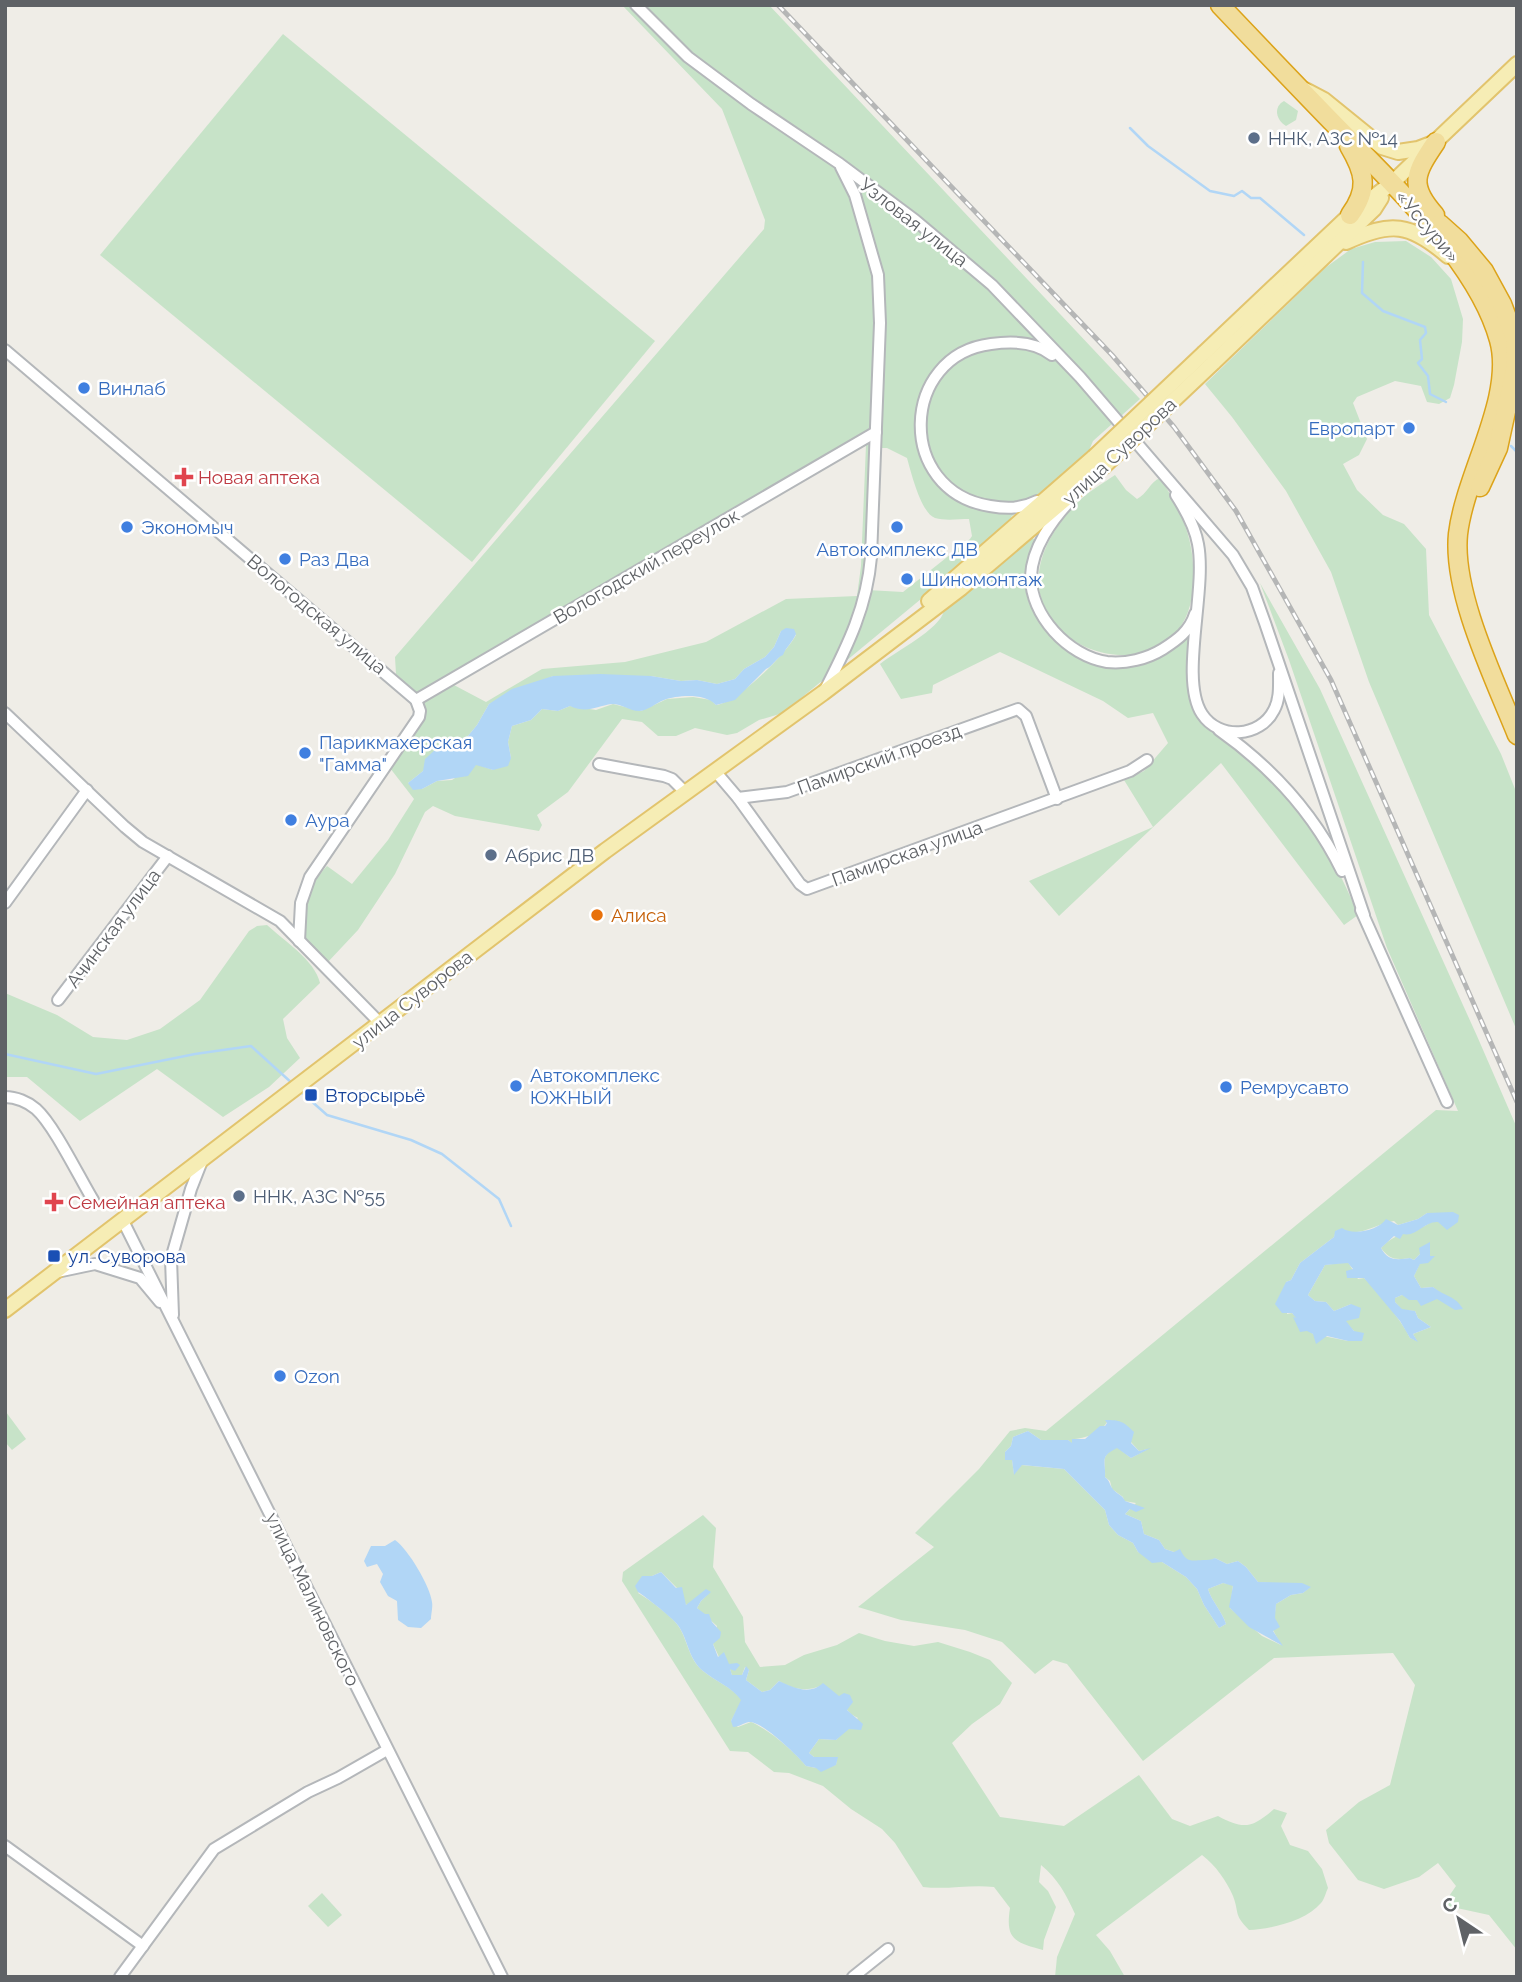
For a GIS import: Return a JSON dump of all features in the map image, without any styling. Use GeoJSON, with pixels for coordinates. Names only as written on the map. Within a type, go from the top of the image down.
{"type":"FeatureCollection","features":[{"type":"Feature","properties":{"kind":"highway"},"geometry":{"type":"LineString","coordinates":[[1220,5],[1392,183]]}},
{"type":"Feature","properties":{"kind":"highway"},"geometry":{"type":"LineString","coordinates":[[1338,128],[1357,159],[1362,174],[1364,189],[1360,201],[1350,215]]}},
{"type":"Feature","properties":{"kind":"highway"},"geometry":{"type":"LineString","coordinates":[[1436,142],[1418,172],[1420,197],[1459,241]]}},
{"type":"Feature","properties":{"kind":"highway","name":"«Уссури»"},"geometry":{"type":"LineString","coordinates":[[1392,183],[1459,241],[1484,271],[1502,304],[1516,341],[1515,370],[1508,404],[1498,448],[1483,477],[1473,506],[1464,546],[1462,581]]}},
{"type":"Feature","properties":{"kind":"highway","name":"«Уссури»"},"geometry":{"type":"LineString","coordinates":[[1392,183],[1453,253],[1472,280],[1499,341],[1501,375],[1496,405],[1463,505],[1458,549],[1462,581],[1479,639],[1517,736]]}},
{"type":"Feature","properties":{"kind":"main road","name":"улица Суворова"},"geometry":{"type":"LineString","coordinates":[[5,1310],[605,851],[823,693],[961,588],[1208,358],[1350,215],[1392,183],[1517,64]]}},
{"type":"Feature","properties":{"kind":"main road"},"geometry":{"type":"LineString","coordinates":[[1298,87],[1324,100],[1382,147],[1398,152],[1418,149],[1436,142]]}},
{"type":"Feature","properties":{"kind":"main road","name":"улица Суворова"},"geometry":{"type":"LineString","coordinates":[[1208,358],[1317,264],[1374,209],[1392,183]]}},
{"type":"Feature","properties":{"kind":"main road"},"geometry":{"type":"LineString","coordinates":[[1317,264],[1345,242],[1384,228],[1403,229],[1422,235],[1464,269]]}},
{"type":"Feature","properties":{"kind":"main road","name":"улица Суворова"},"geometry":{"type":"LineString","coordinates":[[823,693],[1055,492],[1098,462]]}},
{"type":"Feature","properties":{"kind":"street","name":"Узловая улица"},"geometry":{"type":"LineString","coordinates":[[636,5],[688,57],[915,220],[992,285],[1080,377],[1162,472]]}},
{"type":"Feature","properties":{"kind":"street"},"geometry":{"type":"LineString","coordinates":[[823,693],[852,638],[866,594],[870,563],[880,323],[878,275],[855,195],[840,164]]}},
{"type":"Feature","properties":{"kind":"street"},"geometry":{"type":"LineString","coordinates":[[1025,318],[1028,330],[1022,340],[976,345],[953,359],[933,380],[922,408],[919,434],[925,454],[937,475],[956,492],[978,504],[1005,509],[1026,507],[1055,492]]}},
{"type":"Feature","properties":{"kind":"street"},"geometry":{"type":"LineString","coordinates":[[1009,342],[1043,348],[1080,377]]}},
{"type":"Feature","properties":{"kind":"street","name":"Вологодская улица"},"geometry":{"type":"LineString","coordinates":[[5,350],[416,700]]}},
{"type":"Feature","properties":{"kind":"street","name":"Вологодский переулок"},"geometry":{"type":"LineString","coordinates":[[416,700],[876,432]]}},
{"type":"Feature","properties":{"kind":"street"},"geometry":{"type":"LineString","coordinates":[[1098,462],[1043,537],[1034,560],[1031,576],[1033,598],[1042,616],[1056,634],[1089,657],[1107,662],[1129,662],[1154,654],[1178,639],[1192,621],[1199,598]]}},
{"type":"Feature","properties":{"kind":"street"},"geometry":{"type":"LineString","coordinates":[[1162,472],[1182,505],[1198,542],[1199,598],[1193,689],[1196,705],[1205,718],[1243,747],[1292,794],[1315,824],[1364,915],[1447,1102]]}},
{"type":"Feature","properties":{"kind":"street"},"geometry":{"type":"LineString","coordinates":[[1162,472],[1233,555],[1252,587],[1364,915]]}},
{"type":"Feature","properties":{"kind":"street"},"geometry":{"type":"LineString","coordinates":[[1219,730],[1235,733],[1251,730],[1265,722],[1273,712],[1279,696],[1279,664]]}},
{"type":"Feature","properties":{"kind":"street"},"geometry":{"type":"LineString","coordinates":[[299,941],[300,903],[310,877],[419,717],[416,700]]}},
{"type":"Feature","properties":{"kind":"street","name":"Памирский проезд"},"geometry":{"type":"LineString","coordinates":[[738,798],[787,792],[1018,709],[1026,716],[1057,799]]}},
{"type":"Feature","properties":{"kind":"street"},"geometry":{"type":"LineString","coordinates":[[7,719],[143,842],[273,917],[380,1023]]}},
{"type":"Feature","properties":{"kind":"street","name":"Памирская улица"},"geometry":{"type":"LineString","coordinates":[[715,771],[738,798],[800,884],[807,889],[1057,799],[1130,771],[1147,760]]}},
{"type":"Feature","properties":{"kind":"street"},"geometry":{"type":"LineString","coordinates":[[599,764],[664,776],[672,779],[685,792]]}},
{"type":"Feature","properties":{"kind":"street"},"geometry":{"type":"LineString","coordinates":[[5,903],[87,790]]}},
{"type":"Feature","properties":{"kind":"street","name":"Ачинская улица"},"geometry":{"type":"LineString","coordinates":[[58,1000],[168,856]]}},
{"type":"Feature","properties":{"kind":"street"},"geometry":{"type":"LineString","coordinates":[[5,1097],[25,1101],[36,1109],[93,1200]]}},
{"type":"Feature","properties":{"kind":"street"},"geometry":{"type":"LineString","coordinates":[[173,1318],[172,1259],[191,1189],[202,1161]]}},
{"type":"Feature","properties":{"kind":"street","name":"улица Малиновского"},"geometry":{"type":"LineString","coordinates":[[123,1221],[502,1977]]}},
{"type":"Feature","properties":{"kind":"street"},"geometry":{"type":"LineString","coordinates":[[55,1272],[95,1264],[140,1278],[173,1318]]}},
{"type":"Feature","properties":{"kind":"street"},"geometry":{"type":"LineString","coordinates":[[120,1977],[214,1849],[308,1792],[387,1750]]}},
{"type":"Feature","properties":{"kind":"street"},"geometry":{"type":"LineString","coordinates":[[5,1846],[143,1946]]}},
{"type":"Feature","properties":{"kind":"street"},"geometry":{"type":"LineString","coordinates":[[853,1977],[888,1949]]}},
{"type":"Feature","properties":{"kind":"green space"},"geometry":{"type":"Polygon","coordinates":[[[622,5],[769,5],[1140,399],[1093,441],[1088,453],[1054,486],[1032,498],[1011,517],[1013,523],[783,713],[759,720],[737,733],[727,735],[695,728],[676,736],[658,736],[642,722],[622,719],[568,792],[537,815],[542,825],[539,831],[455,816],[433,806],[425,812],[395,874],[358,930],[327,963],[305,940],[307,909],[314,883],[327,866],[352,884],[388,840],[414,799],[390,768],[423,719],[424,701],[396,674],[395,657],[764,229],[765,220],[722,109],[622,5]],[[866,445],[452,684],[486,702],[542,669],[625,662],[706,642],[786,599],[857,596],[861,566],[866,445]],[[876,448],[867,590],[903,592],[970,539],[972,536],[969,519],[943,519],[930,515],[917,491],[907,458],[887,448],[876,448]],[[790,630],[781,631],[774,647],[765,657],[744,669],[735,679],[717,684],[651,676],[553,676],[489,704],[468,736],[436,749],[423,771],[408,783],[422,789],[437,781],[452,780],[476,764],[493,770],[511,758],[508,742],[512,726],[531,720],[542,709],[558,711],[570,706],[596,710],[613,704],[641,711],[667,699],[693,697],[711,700],[716,705],[725,702],[760,676],[796,635],[790,630]]]}},
{"type":"Feature","properties":{"kind":"green space"},"geometry":{"type":"Polygon","coordinates":[[[283,34],[655,341],[472,562],[100,255],[283,34]]]}},
{"type":"Feature","properties":{"kind":"green space"},"geometry":{"type":"Polygon","coordinates":[[[1284,101],[1298,111],[1296,120],[1286,126],[1277,114],[1278,107],[1284,101]]]}},
{"type":"Feature","properties":{"kind":"green space"},"geometry":{"type":"Polygon","coordinates":[[[1406,241],[1431,257],[1451,279],[1463,319],[1462,342],[1454,385],[1450,398],[1439,404],[1427,402],[1421,386],[1395,381],[1357,397],[1353,403],[1367,439],[1359,455],[1343,464],[1357,490],[1383,515],[1404,524],[1426,549],[1429,615],[1501,754],[1517,794],[1517,1031],[1369,682],[1331,572],[1286,491],[1205,384],[1325,268],[1351,249],[1375,242],[1406,241]]]}},
{"type":"Feature","properties":{"kind":"green space"},"geometry":{"type":"Polygon","coordinates":[[[1115,475],[1137,499],[1160,478],[1176,504],[1187,530],[1193,572],[1193,588],[1180,628],[1152,650],[1118,655],[1083,646],[1055,624],[1040,592],[1044,551],[1076,504],[1115,475]]]}},
{"type":"Feature","properties":{"kind":"green space"},"geometry":{"type":"Polygon","coordinates":[[[1030,538],[1035,539],[1027,565],[1025,585],[1031,607],[1048,630],[1083,658],[1104,666],[1131,667],[1157,660],[1189,635],[1193,637],[1196,708],[1286,793],[1332,860],[1358,915],[1344,925],[1221,763],[1059,916],[1029,881],[1153,827],[1124,780],[1144,771],[1168,743],[1153,713],[1128,718],[1103,701],[1000,652],[933,685],[932,693],[901,699],[880,664],[926,633],[944,611],[1030,538]]]}},
{"type":"Feature","properties":{"kind":"green space"},"geometry":{"type":"Polygon","coordinates":[[[1260,583],[1320,689],[1517,1128],[1517,1950],[1489,1915],[1443,1905],[1456,1886],[1438,1863],[1419,1877],[1384,1889],[1358,1880],[1329,1843],[1326,1830],[1359,1802],[1390,1785],[1415,1685],[1393,1653],[1274,1658],[1143,1761],[1067,1664],[1053,1660],[1035,1674],[1002,1642],[965,1630],[901,1620],[858,1607],[934,1547],[915,1533],[979,1469],[1010,1431],[1025,1428],[1046,1431],[1436,1110],[1458,1111],[1387,948],[1260,583]],[[1427,1213],[1418,1219],[1398,1225],[1394,1221],[1361,1231],[1336,1231],[1334,1237],[1300,1263],[1291,1280],[1286,1282],[1287,1314],[1292,1313],[1313,1334],[1348,1341],[1354,1331],[1345,1321],[1351,1304],[1334,1311],[1326,1302],[1315,1301],[1308,1295],[1325,1265],[1348,1262],[1358,1279],[1364,1278],[1369,1283],[1410,1338],[1417,1341],[1413,1334],[1431,1327],[1418,1318],[1415,1311],[1402,1310],[1395,1298],[1402,1295],[1434,1299],[1441,1294],[1433,1287],[1421,1288],[1414,1276],[1420,1263],[1430,1257],[1429,1252],[1420,1254],[1414,1260],[1397,1259],[1387,1255],[1381,1248],[1394,1238],[1432,1221],[1458,1222],[1427,1213]],[[1108,1420],[1093,1434],[1072,1439],[1072,1444],[1068,1440],[1041,1440],[1028,1431],[1013,1437],[1011,1446],[1005,1452],[1005,1460],[1012,1460],[1014,1474],[1021,1465],[1064,1469],[1105,1510],[1109,1525],[1118,1535],[1133,1543],[1138,1552],[1162,1562],[1186,1577],[1197,1589],[1219,1628],[1226,1624],[1208,1589],[1223,1583],[1233,1585],[1230,1608],[1262,1636],[1281,1645],[1273,1630],[1276,1604],[1291,1595],[1303,1593],[1310,1587],[1258,1582],[1238,1561],[1227,1564],[1215,1558],[1208,1562],[1189,1562],[1165,1549],[1159,1540],[1144,1534],[1141,1521],[1125,1514],[1136,1503],[1124,1501],[1105,1477],[1105,1459],[1117,1447],[1131,1458],[1148,1449],[1139,1451],[1113,1422],[1108,1420]]]}},
{"type":"Feature","properties":{"kind":"green space"},"geometry":{"type":"Polygon","coordinates":[[[267,925],[305,958],[320,983],[283,1019],[287,1038],[300,1058],[269,1087],[223,1117],[157,1069],[80,1121],[27,1077],[5,1077],[5,993],[57,1015],[93,1037],[127,1040],[160,1029],[200,1000],[249,931],[257,926],[267,925]]]}},
{"type":"Feature","properties":{"kind":"green space"},"geometry":{"type":"Polygon","coordinates":[[[6,1412],[26,1439],[12,1450],[5,1442],[6,1412]]]}},
{"type":"Feature","properties":{"kind":"green space"},"geometry":{"type":"Polygon","coordinates":[[[703,1515],[716,1528],[713,1567],[743,1617],[745,1642],[760,1667],[785,1665],[804,1655],[837,1645],[859,1633],[914,1646],[938,1642],[990,1660],[1012,1683],[1000,1704],[972,1724],[952,1743],[1000,1817],[1064,1826],[1139,1775],[1172,1819],[1190,1826],[1218,1816],[1248,1825],[1274,1809],[1287,1813],[1281,1826],[1290,1845],[1308,1851],[1322,1869],[1328,1888],[1324,1898],[1307,1915],[1277,1926],[1249,1930],[1239,1917],[1233,1896],[1224,1879],[1202,1855],[1096,1935],[1110,1951],[1125,1977],[1055,1977],[1057,1957],[1075,1914],[1061,1887],[1047,1870],[1041,1865],[1039,1882],[1048,1891],[1056,1907],[1043,1950],[1025,1945],[1014,1938],[1009,1927],[1010,1908],[994,1887],[923,1887],[895,1843],[882,1829],[823,1786],[789,1773],[774,1772],[748,1752],[730,1751],[622,1581],[623,1572],[703,1515]],[[661,1572],[652,1576],[638,1593],[676,1623],[698,1666],[742,1700],[731,1721],[738,1727],[751,1722],[758,1725],[780,1741],[806,1766],[816,1768],[836,1765],[837,1757],[814,1757],[809,1753],[819,1739],[836,1740],[858,1718],[834,1694],[820,1686],[799,1689],[779,1681],[770,1690],[762,1692],[746,1680],[749,1670],[745,1667],[742,1675],[732,1675],[724,1653],[719,1657],[713,1644],[717,1626],[697,1608],[710,1592],[686,1605],[677,1588],[661,1572]]]}},
{"type":"Feature","properties":{"kind":"green space"},"geometry":{"type":"Polygon","coordinates":[[[322,1893],[342,1915],[328,1927],[308,1906],[322,1893]]]}},
{"type":"Feature","properties":{"kind":"water"},"geometry":{"type":"Polygon","coordinates":[[[786,628],[794,629],[796,634],[783,655],[735,700],[716,705],[705,698],[676,697],[639,711],[612,704],[587,709],[570,706],[558,711],[542,709],[531,720],[512,726],[508,742],[511,758],[508,766],[493,770],[476,765],[468,776],[437,781],[422,789],[413,790],[408,783],[423,771],[425,759],[436,749],[468,736],[489,704],[512,689],[553,676],[600,674],[651,676],[717,684],[735,679],[744,669],[765,657],[774,647],[781,631],[786,628]]]}},
{"type":"Feature","properties":{"kind":"water"},"geometry":{"type":"Polygon","coordinates":[[[1453,1212],[1459,1215],[1458,1222],[1447,1230],[1438,1222],[1433,1222],[1412,1233],[1403,1234],[1400,1239],[1394,1236],[1381,1248],[1390,1257],[1414,1260],[1420,1254],[1419,1248],[1430,1242],[1430,1256],[1435,1256],[1428,1263],[1420,1264],[1414,1276],[1421,1288],[1433,1287],[1453,1299],[1463,1309],[1455,1310],[1437,1299],[1421,1306],[1417,1300],[1409,1300],[1402,1295],[1395,1298],[1395,1302],[1402,1309],[1415,1311],[1418,1318],[1431,1327],[1413,1334],[1418,1342],[1410,1338],[1400,1321],[1364,1278],[1347,1278],[1346,1271],[1353,1269],[1348,1263],[1325,1265],[1308,1295],[1315,1301],[1326,1302],[1334,1311],[1351,1304],[1361,1308],[1359,1318],[1346,1321],[1354,1331],[1364,1333],[1362,1341],[1327,1336],[1316,1344],[1313,1334],[1300,1332],[1292,1313],[1282,1313],[1275,1304],[1300,1263],[1334,1237],[1335,1231],[1342,1228],[1353,1232],[1366,1231],[1386,1219],[1398,1225],[1418,1219],[1427,1213],[1453,1212]]]}},
{"type":"Feature","properties":{"kind":"water"},"geometry":{"type":"Polygon","coordinates":[[[1105,1420],[1121,1422],[1130,1428],[1134,1432],[1131,1443],[1139,1451],[1151,1448],[1131,1458],[1117,1448],[1108,1454],[1105,1460],[1105,1477],[1114,1490],[1125,1501],[1145,1508],[1136,1512],[1130,1509],[1125,1514],[1141,1521],[1144,1534],[1159,1540],[1165,1549],[1174,1552],[1180,1549],[1189,1560],[1215,1558],[1227,1564],[1238,1561],[1258,1582],[1302,1583],[1311,1587],[1276,1604],[1275,1618],[1280,1627],[1273,1631],[1283,1646],[1249,1627],[1229,1607],[1233,1586],[1223,1583],[1208,1589],[1226,1624],[1219,1628],[1197,1589],[1186,1577],[1162,1562],[1152,1563],[1138,1552],[1133,1543],[1118,1535],[1109,1525],[1105,1510],[1064,1469],[1022,1465],[1014,1475],[1012,1460],[1005,1460],[1005,1452],[1011,1446],[1013,1437],[1028,1431],[1041,1440],[1068,1440],[1072,1443],[1072,1439],[1085,1439],[1100,1426],[1105,1426],[1105,1420]]]}},
{"type":"Feature","properties":{"kind":"water"},"geometry":{"type":"Polygon","coordinates":[[[395,1540],[412,1559],[430,1595],[431,1619],[421,1628],[408,1627],[398,1620],[397,1601],[388,1596],[380,1582],[383,1574],[377,1564],[367,1567],[364,1561],[371,1546],[385,1546],[395,1540]]]}},
{"type":"Feature","properties":{"kind":"water"},"geometry":{"type":"Polygon","coordinates":[[[661,1572],[676,1588],[682,1587],[686,1605],[706,1589],[711,1592],[697,1608],[709,1614],[721,1632],[720,1638],[713,1644],[718,1657],[724,1652],[729,1664],[740,1665],[735,1671],[730,1669],[732,1675],[742,1675],[746,1666],[749,1670],[746,1680],[762,1692],[770,1690],[779,1681],[807,1690],[823,1683],[839,1696],[844,1693],[850,1695],[853,1702],[847,1710],[863,1724],[861,1730],[849,1729],[836,1740],[819,1739],[809,1753],[814,1757],[838,1757],[836,1765],[821,1772],[806,1766],[788,1747],[755,1723],[733,1727],[731,1721],[741,1700],[698,1666],[680,1628],[638,1592],[635,1586],[642,1576],[661,1572]]]}},
{"type":"Feature","properties":{"kind":"waterway"},"geometry":{"type":"LineString","coordinates":[[1130,128],[1148,146],[1210,191],[1234,196],[1242,191],[1251,198],[1260,198],[1304,235]]}},
{"type":"Feature","properties":{"kind":"waterway"},"geometry":{"type":"LineString","coordinates":[[1363,262],[1362,293],[1383,311],[1425,327],[1426,333],[1420,340],[1422,359],[1418,363],[1428,376],[1430,394],[1446,402]]}},
{"type":"Feature","properties":{"kind":"waterway"},"geometry":{"type":"LineString","coordinates":[[1511,446],[1517,452]]}},
{"type":"Feature","properties":{"kind":"waterway"},"geometry":{"type":"LineString","coordinates":[[5,1054],[96,1074],[251,1046],[293,1084]]}},
{"type":"Feature","properties":{"kind":"waterway"},"geometry":{"type":"LineString","coordinates":[[300,1091],[327,1115],[411,1140],[442,1154],[499,1199],[511,1226]]}},
{"type":"Feature","properties":{"kind":"railway"},"geometry":{"type":"LineString","coordinates":[[778,5],[1112,355],[1174,427],[1236,511],[1331,680],[1517,1102]]}},
{"type":"Feature","properties":{"kind":"place","name":"ННК, АЗС №14"},"geometry":{"type":"Point","coordinates":[1254,138]}},
{"type":"Feature","properties":{"kind":"place","name":"Винлаб"},"geometry":{"type":"Point","coordinates":[84,388]}},
{"type":"Feature","properties":{"kind":"place","name":"Европарт"},"geometry":{"type":"Point","coordinates":[1409,428]}},
{"type":"Feature","properties":{"kind":"place","name":"Новая аптека"},"geometry":{"type":"Point","coordinates":[184,477]}},
{"type":"Feature","properties":{"kind":"place","name":"Экономыч"},"geometry":{"type":"Point","coordinates":[127,527]}},
{"type":"Feature","properties":{"kind":"place","name":"Автокомплекс ДВ"},"geometry":{"type":"Point","coordinates":[897,527]}},
{"type":"Feature","properties":{"kind":"place","name":"Раз Два"},"geometry":{"type":"Point","coordinates":[285,559]}},
{"type":"Feature","properties":{"kind":"place","name":"Шиномонтаж"},"geometry":{"type":"Point","coordinates":[907,579]}},
{"type":"Feature","properties":{"kind":"place","name":"Парикмахерская \"Гамма\""},"geometry":{"type":"Point","coordinates":[305,753]}},
{"type":"Feature","properties":{"kind":"place","name":"Аура"},"geometry":{"type":"Point","coordinates":[291,820]}},
{"type":"Feature","properties":{"kind":"place","name":"Абрис ДВ"},"geometry":{"type":"Point","coordinates":[491,855]}},
{"type":"Feature","properties":{"kind":"place","name":"Алиса"},"geometry":{"type":"Point","coordinates":[597,915]}},
{"type":"Feature","properties":{"kind":"place","name":"Автокомплекс ЮЖНЫЙ"},"geometry":{"type":"Point","coordinates":[516,1086]}},
{"type":"Feature","properties":{"kind":"place","name":"Ремрусавто"},"geometry":{"type":"Point","coordinates":[1226,1087]}},
{"type":"Feature","properties":{"kind":"place","name":"Вторсырьё"},"geometry":{"type":"Point","coordinates":[311,1095]}},
{"type":"Feature","properties":{"kind":"place","name":"ННК, АЗС №55"},"geometry":{"type":"Point","coordinates":[239,1196]}},
{"type":"Feature","properties":{"kind":"place","name":"Семейная аптека"},"geometry":{"type":"Point","coordinates":[54,1202]}},
{"type":"Feature","properties":{"kind":"place","name":"ул. Суворова"},"geometry":{"type":"Point","coordinates":[54,1256]}},
{"type":"Feature","properties":{"kind":"place","name":"Ozon"},"geometry":{"type":"Point","coordinates":[280,1376]}}]}
